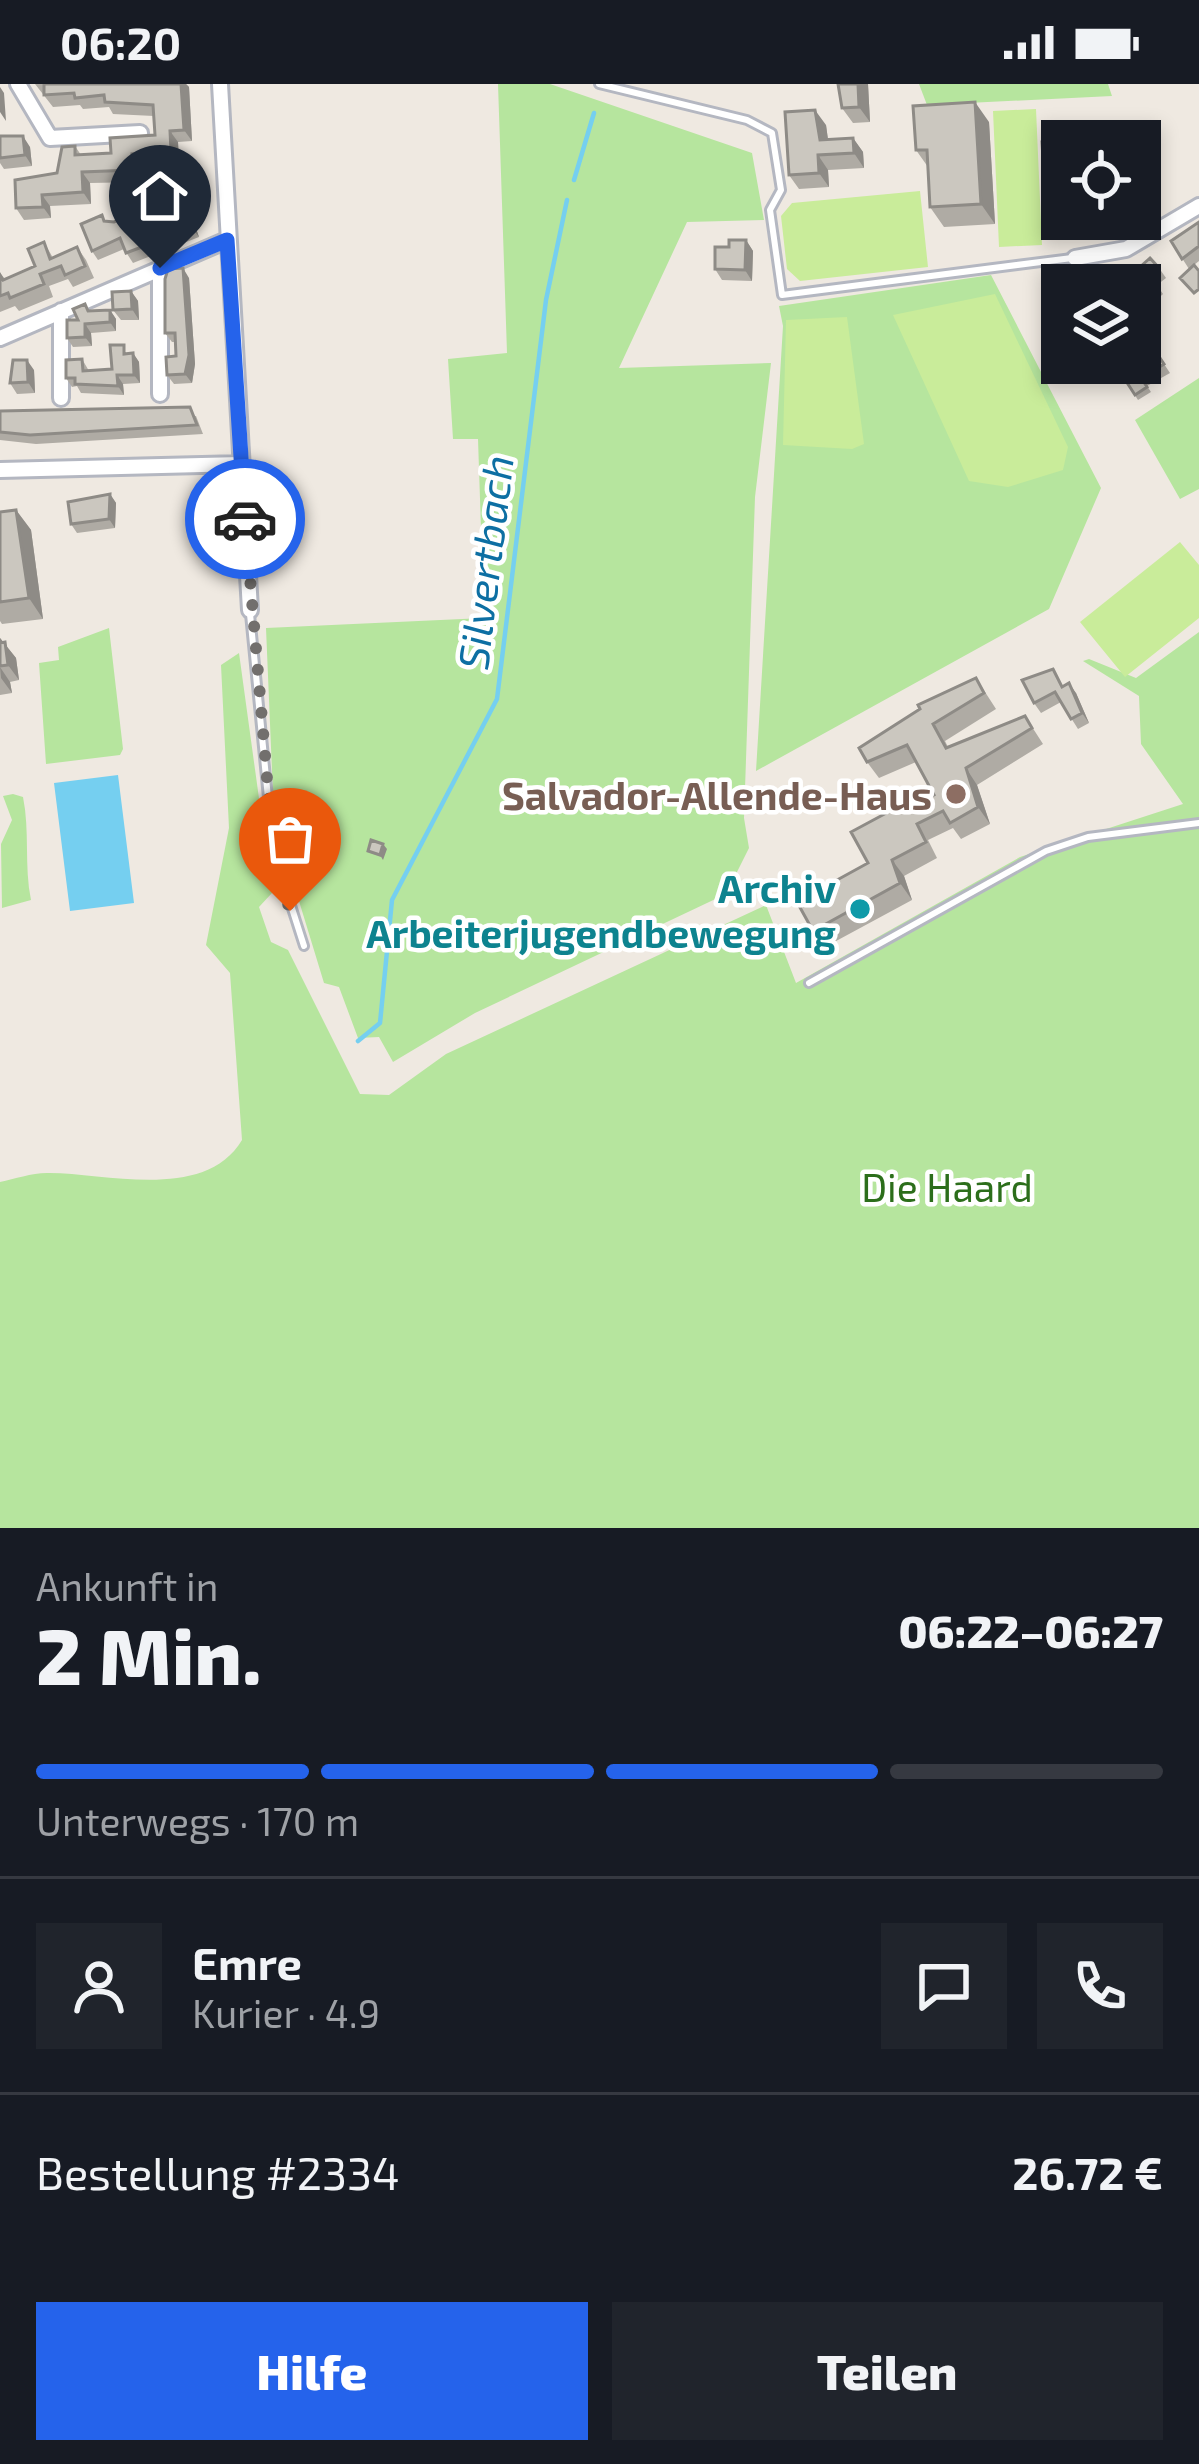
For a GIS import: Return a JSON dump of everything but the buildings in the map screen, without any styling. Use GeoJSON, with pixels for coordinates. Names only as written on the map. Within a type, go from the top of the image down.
{"type":"FeatureCollection","features":[{"type":"Feature","properties":{"kind":"street"},"geometry":{"type":"LineString","coordinates":[[18,84],[50,138],[140,133]]}},
{"type":"Feature","properties":{"kind":"street"},"geometry":{"type":"LineString","coordinates":[[220,84],[250,610]]}},
{"type":"Feature","properties":{"kind":"street"},"geometry":{"type":"LineString","coordinates":[[1076,258],[1126,249],[1199,206]]}},
{"type":"Feature","properties":{"kind":"street"},"geometry":{"type":"LineString","coordinates":[[0,338],[227,240]]}},
{"type":"Feature","properties":{"kind":"street"},"geometry":{"type":"LineString","coordinates":[[160,268],[160,394]]}},
{"type":"Feature","properties":{"kind":"street"},"geometry":{"type":"LineString","coordinates":[[61,311],[61,398]]}},
{"type":"Feature","properties":{"kind":"street"},"geometry":{"type":"LineString","coordinates":[[0,470],[34,474],[242,464]]}},
{"type":"Feature","properties":{"kind":"lane"},"geometry":{"type":"LineString","coordinates":[[599,84],[747,121],[772,133],[781,190],[770,211],[782,295],[1076,258]]}},
{"type":"Feature","properties":{"kind":"lane"},"geometry":{"type":"LineString","coordinates":[[250,610],[273,849],[304,946]]}},
{"type":"Feature","properties":{"kind":"lane"},"geometry":{"type":"LineString","coordinates":[[809,983],[1046,851],[1088,838],[1199,824]]}},
{"type":"Feature","properties":{"kind":"green space"},"geometry":{"type":"Polygon","coordinates":[[[498,84],[550,84],[752,153],[764,220],[687,222],[619,368],[771,363],[755,497],[744,818],[749,848],[726,894],[475,1013],[393,1062],[379,1037],[358,1038],[339,987],[324,983],[274,819],[266,628],[484,618],[478,439],[453,439],[448,359],[507,353],[498,84]]]}},
{"type":"Feature","properties":{"kind":"green space"},"geometry":{"type":"Polygon","coordinates":[[[919,84],[1108,84],[1112,96],[927,105],[919,84]]]}},
{"type":"Feature","properties":{"kind":"green space"},"geometry":{"type":"Polygon","coordinates":[[[1036,109],[1042,245],[999,247],[993,111],[1036,109]]]}},
{"type":"Feature","properties":{"kind":"green space"},"geometry":{"type":"Polygon","coordinates":[[[920,191],[928,267],[800,281],[787,269],[781,216],[792,203],[920,191]]]}},
{"type":"Feature","properties":{"kind":"green space"},"geometry":{"type":"Polygon","coordinates":[[[991,275],[1041,372],[1041,384],[1047,384],[1101,488],[1049,609],[756,771],[783,326],[779,306],[991,275]]]}},
{"type":"Feature","properties":{"kind":"green space"},"geometry":{"type":"Polygon","coordinates":[[[995,294],[1068,447],[1063,470],[1008,487],[969,481],[893,315],[995,294]]]}},
{"type":"Feature","properties":{"kind":"green space"},"geometry":{"type":"Polygon","coordinates":[[[847,317],[864,444],[852,449],[783,445],[786,320],[847,317]]]}},
{"type":"Feature","properties":{"kind":"green space"},"geometry":{"type":"Polygon","coordinates":[[[1199,378],[1199,489],[1180,499],[1135,420],[1199,378]]]}},
{"type":"Feature","properties":{"kind":"green space"},"geometry":{"type":"Polygon","coordinates":[[[1180,542],[1199,565],[1199,618],[1125,677],[1080,622],[1180,542]]]}},
{"type":"Feature","properties":{"kind":"green space"},"geometry":{"type":"Polygon","coordinates":[[[109,628],[123,749],[120,755],[46,764],[39,663],[59,660],[58,647],[109,628]]]}},
{"type":"Feature","properties":{"kind":"green space","name":"Die Haard"},"geometry":{"type":"Polygon","coordinates":[[[1199,632],[1199,1528],[0,1528],[0,1182],[47,1173],[178,1178],[203,1172],[225,1159],[242,1140],[230,973],[206,945],[229,828],[221,665],[239,653],[272,893],[259,907],[271,942],[288,950],[360,1094],[389,1095],[446,1054],[766,905],[796,983],[1020,857],[1183,804],[1141,744],[1139,696],[1083,661],[1089,659],[1136,678],[1199,632]]]}},
{"type":"Feature","properties":{"kind":"green space"},"geometry":{"type":"Polygon","coordinates":[[[3,796],[23,797],[31,900],[2,908],[1,844],[12,820],[3,796]]]}},
{"type":"Feature","properties":{"kind":"water"},"geometry":{"type":"Polygon","coordinates":[[[118,775],[134,903],[70,911],[54,783],[118,775]]]}},
{"type":"Feature","properties":{"kind":"waterway","name":"Silvertbach"},"geometry":{"type":"LineString","coordinates":[[574,180],[594,113]]}},
{"type":"Feature","properties":{"kind":"waterway","name":"Silvertbach"},"geometry":{"type":"LineString","coordinates":[[358,1041],[380,1023],[392,900],[497,699],[546,300],[567,200]]}},
{"type":"Feature","properties":{"kind":"way so far"},"geometry":{"type":"LineString","coordinates":[[245,519],[273,849],[290,911]]}},
{"type":"Feature","properties":{"kind":"place","name":"Salvador-Allende-Haus"},"geometry":{"type":"Point","coordinates":[956,794]}},
{"type":"Feature","properties":{"kind":"place","name":"Archiv Arbeiterjugendbewegung"},"geometry":{"type":"Point","coordinates":[860,909]}},
{"type":"Feature","properties":{"kind":"route"},"geometry":{"type":"LineString","coordinates":[[160,268],[227,240],[245,519]]}}]}
